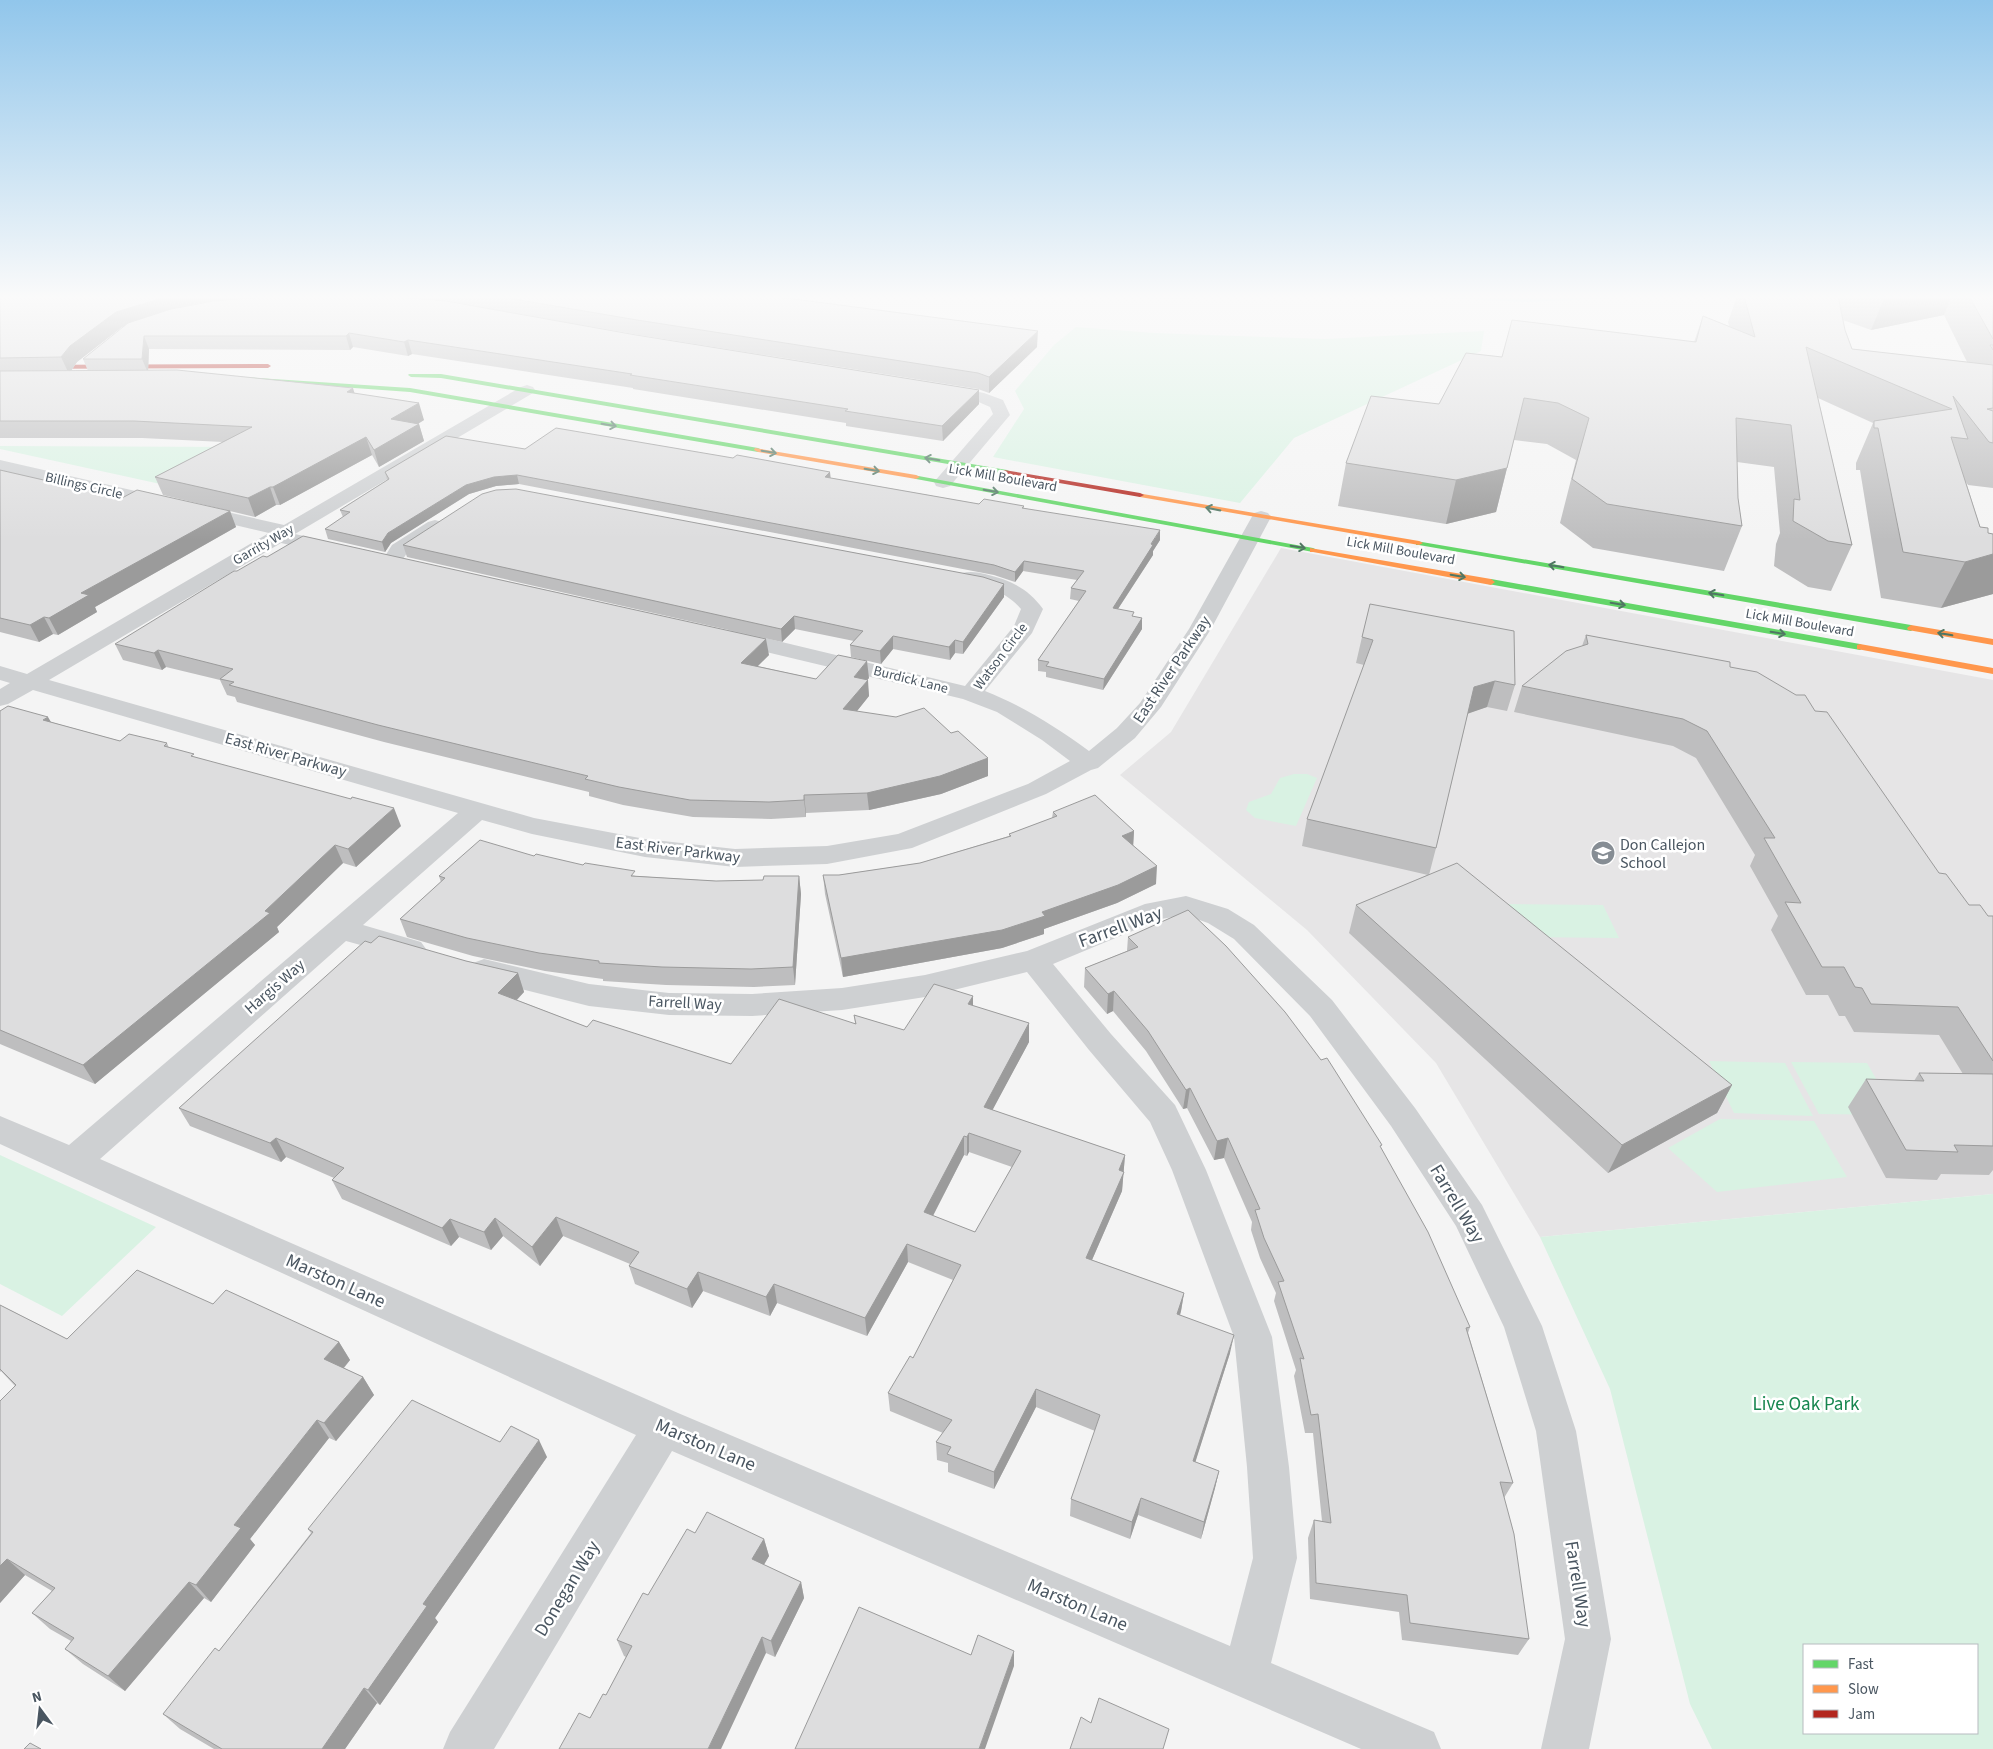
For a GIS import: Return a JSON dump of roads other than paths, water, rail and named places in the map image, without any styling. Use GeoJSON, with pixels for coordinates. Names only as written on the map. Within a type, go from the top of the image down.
{"type":"FeatureCollection","features":[{"type":"Feature","properties":{"kind":"main road","name":"Lick Mill Boulevard"},"geometry":{"type":"LineString","coordinates":[[450,378],[1261,517],[1410,540],[1993,642]]}},
{"type":"Feature","properties":{"kind":"main road","name":"Lick Mill Boulevard"},"geometry":{"type":"LineString","coordinates":[[230,379],[259,379],[410,390],[943,482],[1250,539],[1993,671]]}},
{"type":"Feature","properties":{"kind":"street"},"geometry":{"type":"LineString","coordinates":[[74,381],[76,378]]}},
{"type":"Feature","properties":{"kind":"street"},"geometry":{"type":"LineString","coordinates":[[924,387],[978,396],[997,404],[1002,415],[943,482]]}},
{"type":"Feature","properties":{"kind":"street","name":"Garrity Way"},"geometry":{"type":"LineString","coordinates":[[0,699],[527,390]]}},
{"type":"Feature","properties":{"kind":"street","name":"Billings Circle"},"geometry":{"type":"LineString","coordinates":[[0,464],[282,534]]}},
{"type":"Feature","properties":{"kind":"street"},"geometry":{"type":"LineString","coordinates":[[393,561],[399,549],[452,516]]}},
{"type":"Feature","properties":{"kind":"street","name":"East River Parkway"},"geometry":{"type":"LineString","coordinates":[[0,673],[532,826],[645,848],[735,858],[827,855],[903,842],[1029,792],[1089,763],[1126,733],[1149,706],[1200,629],[1261,517]]}},
{"type":"Feature","properties":{"kind":"street"},"geometry":{"type":"LineString","coordinates":[[282,534],[348,552]]}},
{"type":"Feature","properties":{"kind":"street","name":"Watson Circle"},"geometry":{"type":"LineString","coordinates":[[952,574],[1006,586],[1021,595],[1032,609],[1024,628],[971,694]]}},
{"type":"Feature","properties":{"kind":"street","name":"Burdick Lane"},"geometry":{"type":"LineString","coordinates":[[713,633],[971,694],[1004,707],[1051,735],[1089,763]]}},
{"type":"Feature","properties":{"kind":"street","name":"Hargis Way"},"geometry":{"type":"LineString","coordinates":[[73,1162],[476,811]]}},
{"type":"Feature","properties":{"kind":"street","name":"Farrell Way"},"geometry":{"type":"LineString","coordinates":[[340,929],[444,959],[589,995],[669,1004],[752,1005],[842,999],[916,987],[1034,960],[1155,911],[1186,905],[1218,916],[1244,932],[1321,1008],[1403,1117],[1470,1216],[1523,1326],[1556,1431],[1588,1639],[1565,1749]]}},
{"type":"Feature","properties":{"kind":"street"},"geometry":{"type":"LineString","coordinates":[[1034,960],[1100,1042],[1163,1114],[1189,1170],[1253,1337],[1268,1467],[1275,1558],[1245,1676]]}},
{"type":"Feature","properties":{"kind":"street","name":"Marston Lane"},"geometry":{"type":"LineString","coordinates":[[0,1129],[664,1427],[1417,1749]]}},
{"type":"Feature","properties":{"kind":"street","name":"Donegan Way"},"geometry":{"type":"LineString","coordinates":[[467,1749],[664,1427]]}},
{"type":"Feature","properties":{"kind":"place","name":"Don Callejon School"},"geometry":{"type":"Point","coordinates":[1603,853]}},
{"type":"Feature","properties":{"kind":"park label","name":"Live Oak Park"},"geometry":{"type":"Point","coordinates":[1806,1403]}}]}
